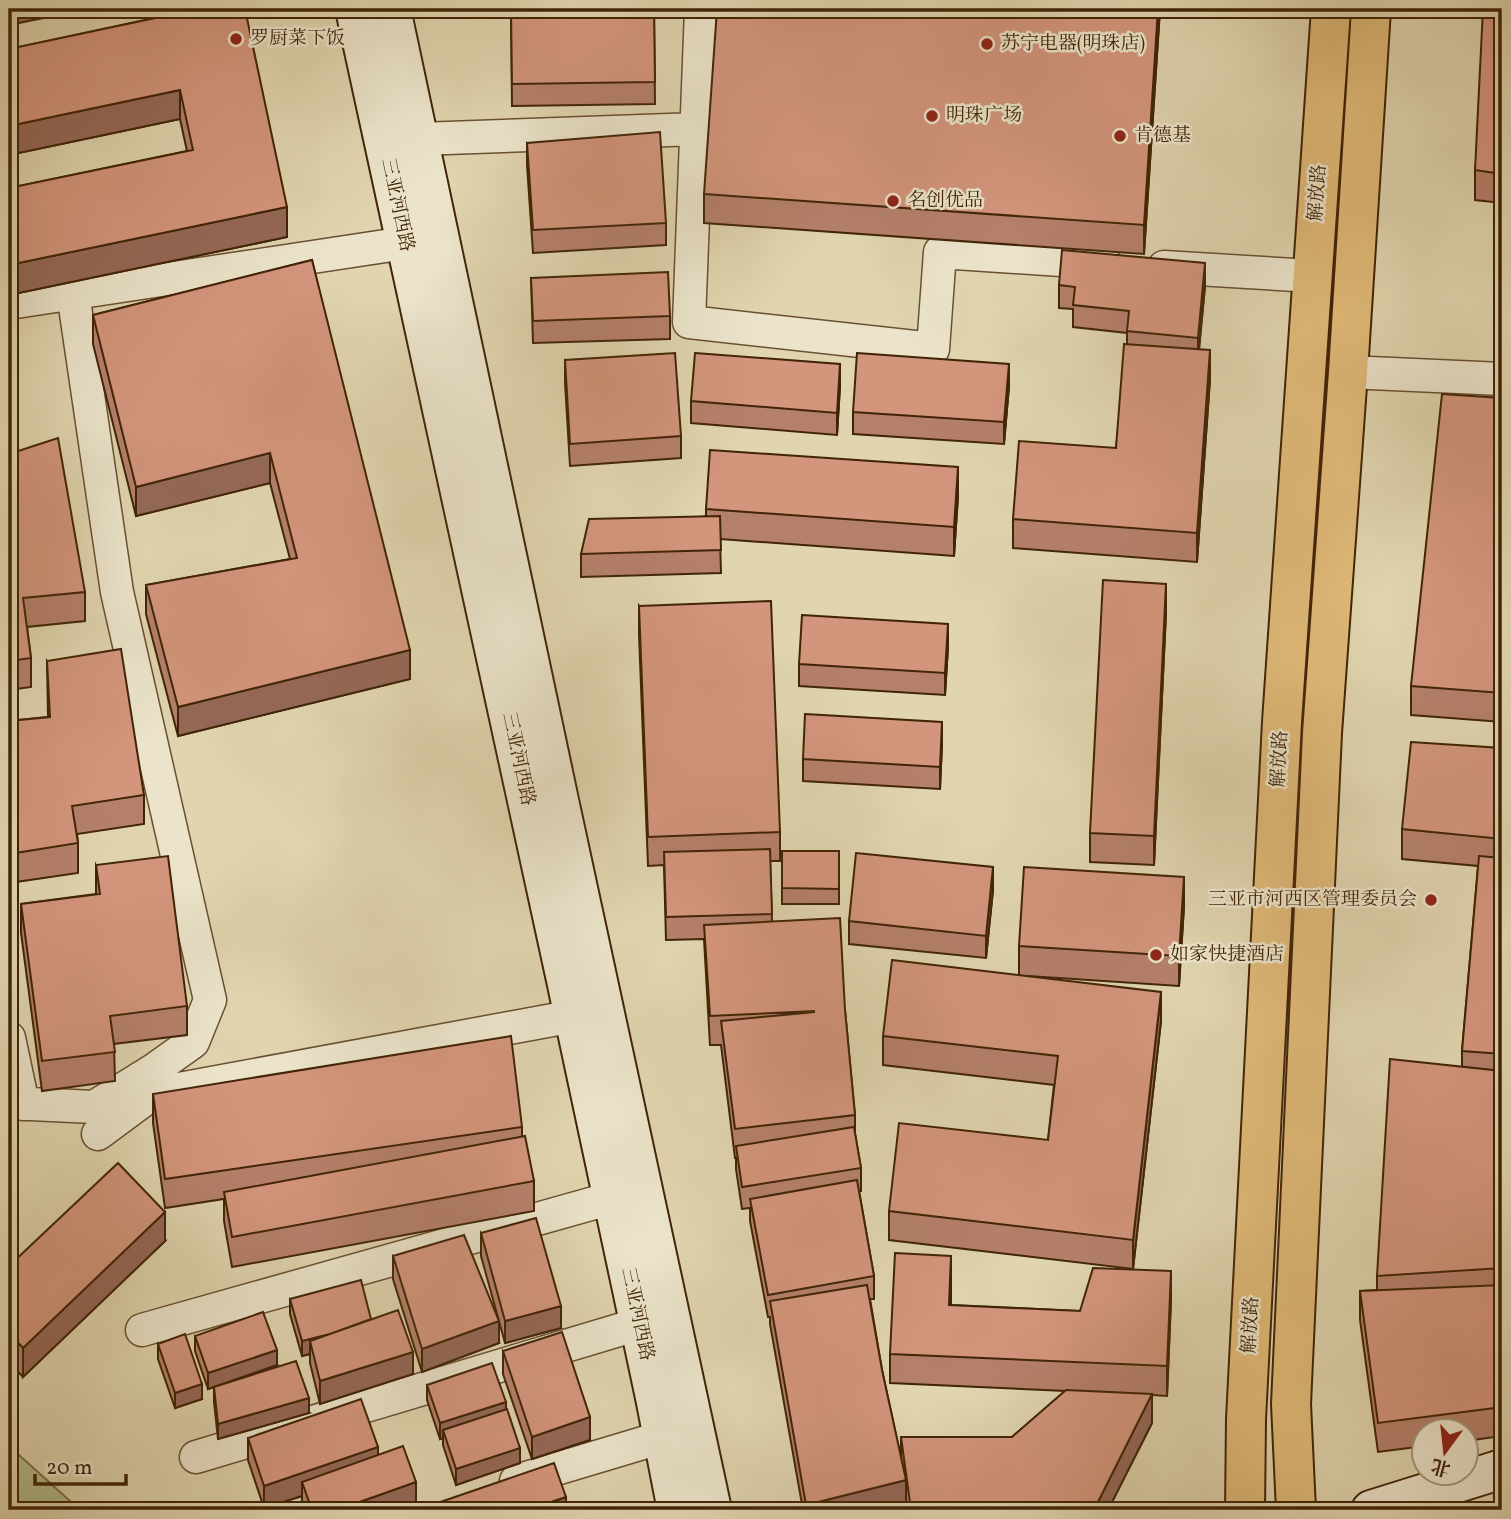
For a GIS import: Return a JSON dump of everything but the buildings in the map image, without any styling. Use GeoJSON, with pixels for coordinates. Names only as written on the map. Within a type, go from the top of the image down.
{"type":"FeatureCollection","features":[{"type":"Feature","properties":{"kind":"main road","name":"三亚河西路"},"geometry":{"type":"LineString","coordinates":[[355,9],[677,1510]]}},
{"type":"Feature","properties":{"kind":"main road","name":"三亚河西路"},"geometry":{"type":"LineString","coordinates":[[391,9],[712,1510]]}},
{"type":"Feature","properties":{"kind":"main road","name":"解放路"},"geometry":{"type":"LineString","coordinates":[[1245,1510],[1246,1419],[1282,722],[1331,9]]}},
{"type":"Feature","properties":{"kind":"main road"},"geometry":{"type":"LineString","coordinates":[[1296,1510],[1291,1404],[1322,733],[1371,9]]}},
{"type":"Feature","properties":{"kind":"main road"},"geometry":{"type":"LineString","coordinates":[[1371,1510],[1502,1469]]}},
{"type":"Feature","properties":{"kind":"street"},"geometry":{"type":"LineString","coordinates":[[701,9],[689,322],[933,349],[940,253],[1312,276]]}},
{"type":"Feature","properties":{"kind":"street"},"geometry":{"type":"LineString","coordinates":[[419,139],[696,130]]}},
{"type":"Feature","properties":{"kind":"street"},"geometry":{"type":"LineString","coordinates":[[9,303],[405,243]]}},
{"type":"Feature","properties":{"kind":"street"},"geometry":{"type":"LineString","coordinates":[[9,1038],[16,1103],[94,1107],[193,1042],[210,1000],[117,592],[73,293]]}},
{"type":"Feature","properties":{"kind":"street"},"geometry":{"type":"LineString","coordinates":[[1348,372],[1502,379]]}},
{"type":"Feature","properties":{"kind":"street"},"geometry":{"type":"LineString","coordinates":[[98,1133],[152,1094],[573,1016]]}},
{"type":"Feature","properties":{"kind":"street"},"geometry":{"type":"LineString","coordinates":[[142,1330],[612,1198]]}},
{"type":"Feature","properties":{"kind":"street"},"geometry":{"type":"LineString","coordinates":[[196,1457],[639,1324]]}},
{"type":"Feature","properties":{"kind":"street"},"geometry":{"type":"LineString","coordinates":[[495,1487],[663,1437]]}},
{"type":"Feature","properties":{"kind":"green space"},"geometry":{"type":"Polygon","coordinates":[[[9,1446],[80,1510],[9,1510],[9,1446]]]}},
{"type":"Feature","properties":{"kind":"place","name":"罗厨菜下饭"},"geometry":{"type":"Point","coordinates":[236,39]}},
{"type":"Feature","properties":{"kind":"place","name":"苏宁电器(明珠店)"},"geometry":{"type":"Point","coordinates":[987,44]}},
{"type":"Feature","properties":{"kind":"place","name":"明珠广场"},"geometry":{"type":"Point","coordinates":[932,116]}},
{"type":"Feature","properties":{"kind":"place","name":"肯德基"},"geometry":{"type":"Point","coordinates":[1120,136]}},
{"type":"Feature","properties":{"kind":"place","name":"名创优品"},"geometry":{"type":"Point","coordinates":[893,201]}},
{"type":"Feature","properties":{"kind":"place","name":"三亚市河西区管理委员会"},"geometry":{"type":"Point","coordinates":[1431,900]}},
{"type":"Feature","properties":{"kind":"place","name":"如家快捷酒店"},"geometry":{"type":"Point","coordinates":[1156,955]}}]}
